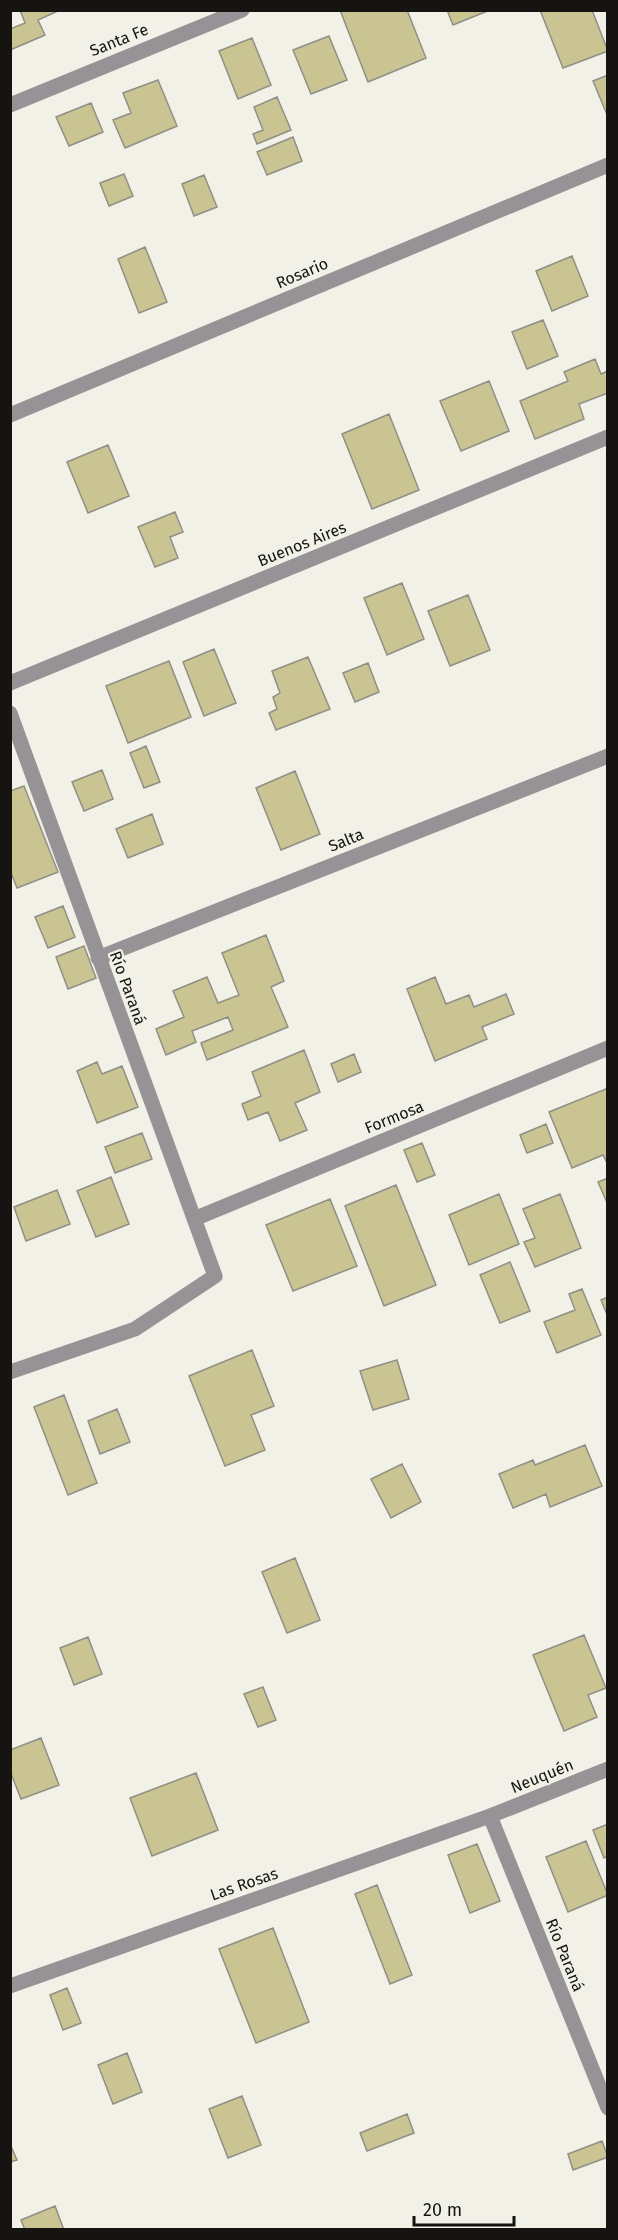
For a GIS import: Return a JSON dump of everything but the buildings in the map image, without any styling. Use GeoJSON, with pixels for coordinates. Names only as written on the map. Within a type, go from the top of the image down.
{"type":"FeatureCollection","features":[{"type":"Feature","properties":{"kind":"street","name":"Santa Fe"},"geometry":{"type":"LineString","coordinates":[[10,105],[242,10]]}},
{"type":"Feature","properties":{"kind":"street","name":"Rosario"},"geometry":{"type":"LineString","coordinates":[[10,415],[608,165]]}},
{"type":"Feature","properties":{"kind":"street","name":"Buenos Aires"},"geometry":{"type":"LineString","coordinates":[[10,683],[608,437]]}},
{"type":"Feature","properties":{"kind":"street","name":"Río Paraná"},"geometry":{"type":"LineString","coordinates":[[10,712],[15,741],[215,1276],[135,1329],[10,1372]]}},
{"type":"Feature","properties":{"kind":"street","name":"Salta"},"geometry":{"type":"LineString","coordinates":[[98,958],[608,756]]}},
{"type":"Feature","properties":{"kind":"street","name":"Formosa"},"geometry":{"type":"LineString","coordinates":[[194,1219],[608,1048]]}},
{"type":"Feature","properties":{"kind":"street","name":"Neuquén"},"geometry":{"type":"LineString","coordinates":[[490,1816],[608,1769]]}},
{"type":"Feature","properties":{"kind":"street","name":"Río Paraná"},"geometry":{"type":"LineString","coordinates":[[490,1816],[608,2108]]}},
{"type":"Feature","properties":{"kind":"street","name":"Las Rosas"},"geometry":{"type":"LineString","coordinates":[[10,1986],[490,1816]]}}]}
